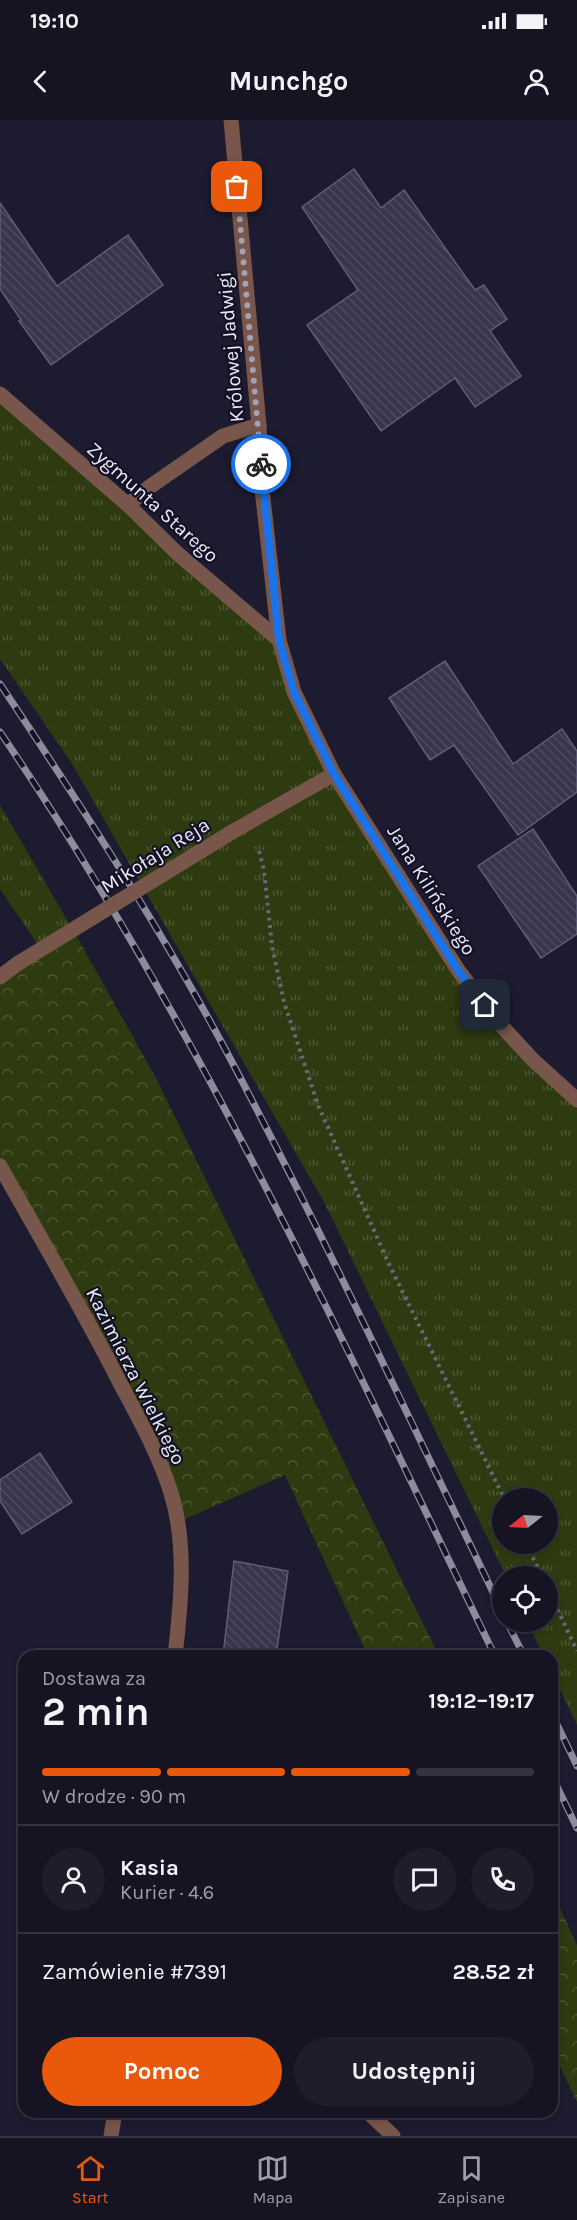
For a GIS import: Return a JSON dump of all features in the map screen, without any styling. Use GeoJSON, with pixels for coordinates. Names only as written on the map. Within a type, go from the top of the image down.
{"type":"FeatureCollection","features":[{"type":"Feature","properties":{"kind":"street","name":"Królowej Jadwigi"},"geometry":{"type":"LineString","coordinates":[[231,120],[259,425],[262,489],[279,640],[294,692],[334,774]]}},
{"type":"Feature","properties":{"kind":"street","name":"Zygmunta Starego"},"geometry":{"type":"LineString","coordinates":[[0,394],[128,505],[178,554],[279,640]]}},
{"type":"Feature","properties":{"kind":"street"},"geometry":{"type":"LineString","coordinates":[[128,505],[148,488],[223,436],[259,425]]}},
{"type":"Feature","properties":{"kind":"street","name":"Mikołaja Reja"},"geometry":{"type":"LineString","coordinates":[[0,977],[17,964],[232,832],[334,774]]}},
{"type":"Feature","properties":{"kind":"street","name":"Jana Kilińskiego"},"geometry":{"type":"LineString","coordinates":[[334,774],[458,970],[526,1052],[577,1100]]}},
{"type":"Feature","properties":{"kind":"street","name":"Kazimierza Wielkiego"},"geometry":{"type":"LineString","coordinates":[[0,1166],[142,1424],[171,1494],[180,1548],[179,1623],[176,1650]]}},
{"type":"Feature","properties":{"kind":"street"},"geometry":{"type":"LineString","coordinates":[[111,2136],[114,2118]]}},
{"type":"Feature","properties":{"kind":"street"},"geometry":{"type":"LineString","coordinates":[[374,2118],[393,2136]]}},
{"type":"Feature","properties":{"kind":"path"},"geometry":{"type":"LineString","coordinates":[[250,822],[264,870],[272,946],[284,1002],[318,1105],[388,1262],[499,1488]]}},
{"type":"Feature","properties":{"kind":"path"},"geometry":{"type":"LineString","coordinates":[[558,1610],[577,1651]]}},
{"type":"Feature","properties":{"kind":"green space"},"geometry":{"type":"Polygon","coordinates":[[[0,394],[279,640],[294,692],[458,970],[577,1100],[577,1725],[558,1685],[558,1650],[541,1650],[532,1632],[558,1632],[558,1566],[501,1566],[495,1554],[558,1554],[558,1488],[492,1488],[492,1547],[325,1204],[71,762],[0,659],[0,394]]]}},
{"type":"Feature","properties":{"kind":"green space"},"geometry":{"type":"Polygon","coordinates":[[[0,805],[76,935],[45,955],[0,889],[0,805]]]}},
{"type":"Feature","properties":{"kind":"green space"},"geometry":{"type":"Polygon","coordinates":[[[76,935],[157,1080],[436,1650],[365,1650],[285,1475],[176,1523],[171,1494],[0,1166],[0,977],[76,935]]]}},
{"type":"Feature","properties":{"kind":"green space"},"geometry":{"type":"Polygon","coordinates":[[[558,1904],[577,1945],[577,2102],[558,2062],[558,1904]]]}},
{"type":"Feature","properties":{"kind":"building"},"geometry":{"type":"Polygon","coordinates":[[[354,169],[381,208],[404,190],[475,290],[484,285],[507,319],[490,331],[521,376],[475,407],[455,378],[381,431],[307,325],[358,290],[302,207],[354,169]]]}},
{"type":"Feature","properties":{"kind":"building"},"geometry":{"type":"Polygon","coordinates":[[[0,203],[57,286],[128,235],[163,285],[51,365],[19,321],[21,320],[0,289],[0,203]]]}},
{"type":"Feature","properties":{"kind":"building"},"geometry":{"type":"Polygon","coordinates":[[[445,661],[513,764],[562,729],[577,751],[577,792],[518,835],[454,745],[430,760],[389,698],[445,661]]]}},
{"type":"Feature","properties":{"kind":"building"},"geometry":{"type":"Polygon","coordinates":[[[533,829],[577,896],[577,934],[541,958],[478,866],[533,829]]]}},
{"type":"Feature","properties":{"kind":"building"},"geometry":{"type":"Polygon","coordinates":[[[40,1453],[72,1502],[22,1534],[0,1501],[0,1480],[40,1453]]]}},
{"type":"Feature","properties":{"kind":"building"},"geometry":{"type":"Polygon","coordinates":[[[234,1561],[288,1571],[277,1650],[224,1650],[234,1561]]]}},
{"type":"Feature","properties":{"kind":"railway"},"geometry":{"type":"LineString","coordinates":[[0,684],[116,862],[223,1045],[331,1256],[492,1590]]}},
{"type":"Feature","properties":{"kind":"railway"},"geometry":{"type":"LineString","coordinates":[[0,732],[72,842],[139,954],[203,1069],[324,1302],[492,1650]]}},
{"type":"Feature","properties":{"kind":"railway"},"geometry":{"type":"LineString","coordinates":[[512,1632],[521,1650]]}},
{"type":"Feature","properties":{"kind":"railway"},"geometry":{"type":"LineString","coordinates":[[558,1726],[577,1766]]}},
{"type":"Feature","properties":{"kind":"railway"},"geometry":{"type":"LineString","coordinates":[[558,1788],[577,1828]]}},
{"type":"Feature","properties":{"kind":"way so far"},"geometry":{"type":"LineString","coordinates":[[237,187],[261,464]]}},
{"type":"Feature","properties":{"kind":"route"},"geometry":{"type":"LineString","coordinates":[[261,464],[279,640],[294,692],[309,728],[334,774],[458,970],[485,1005]]}}]}
